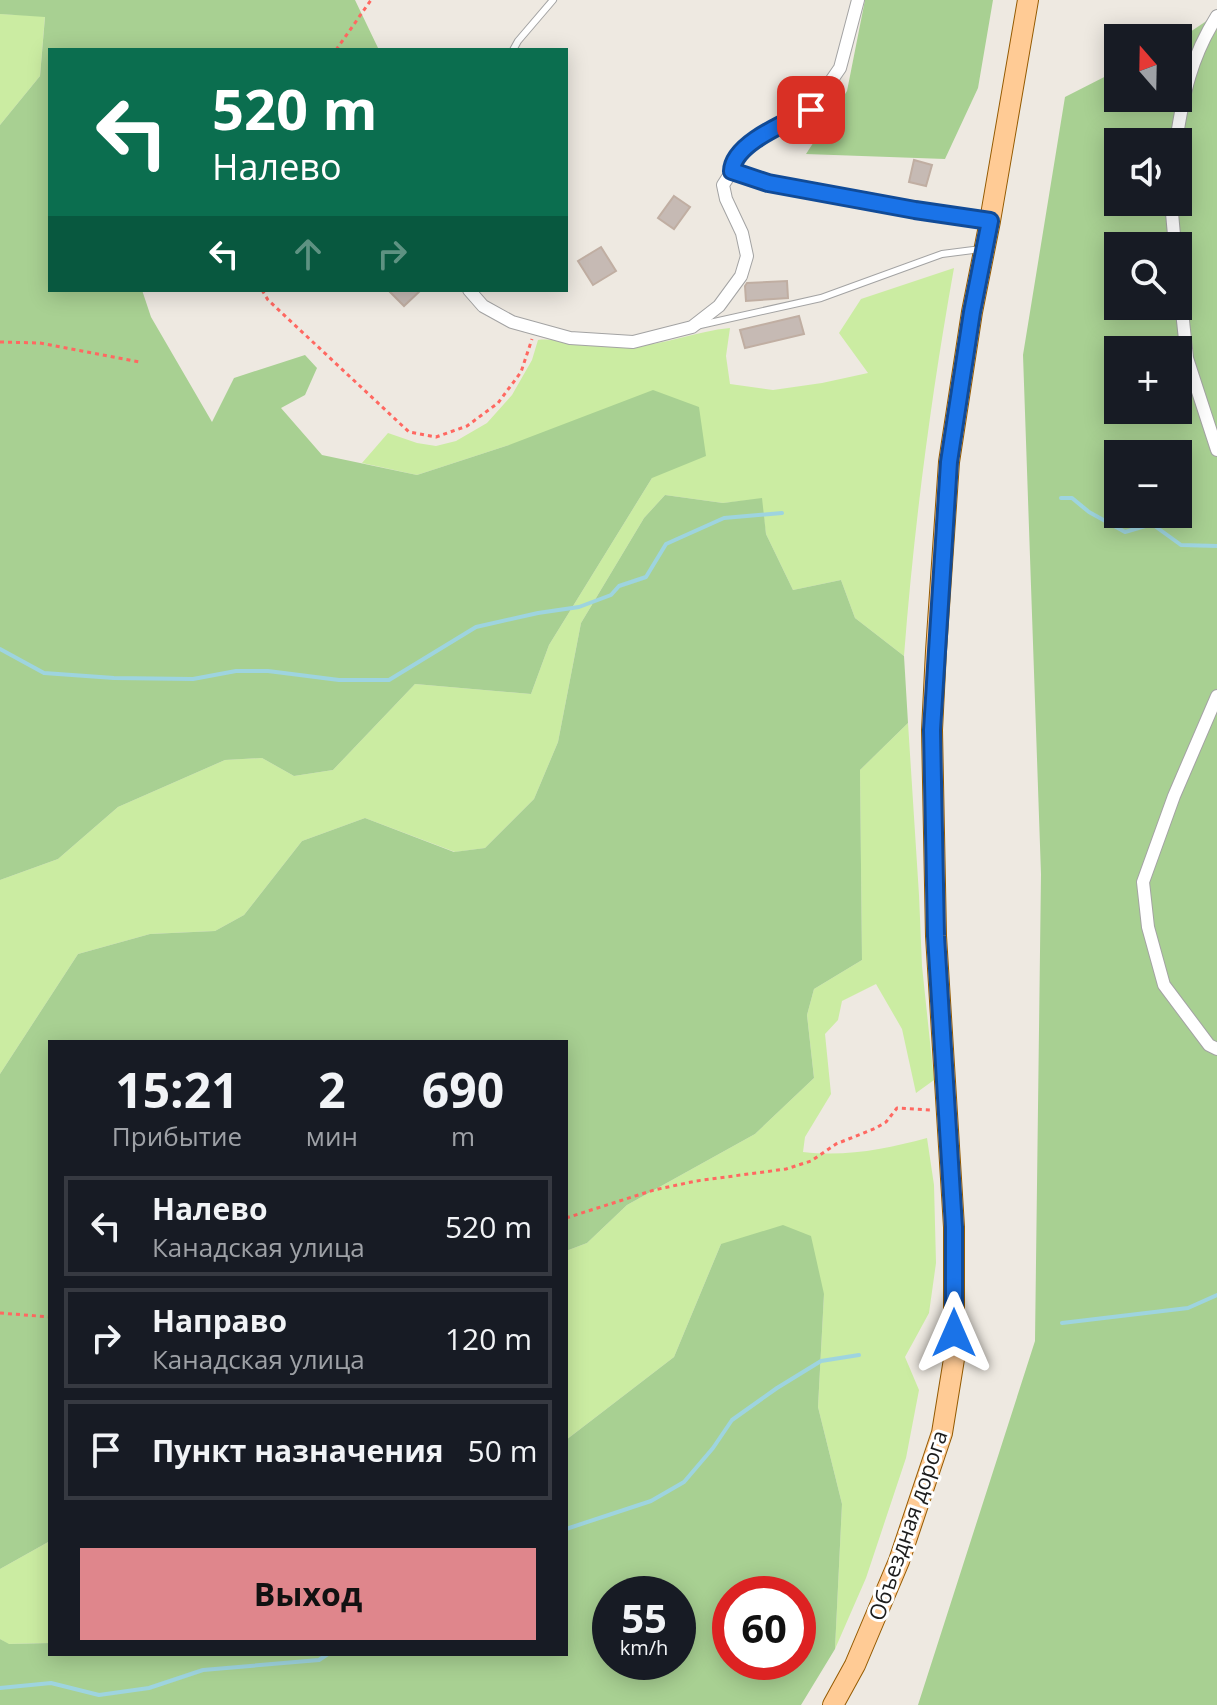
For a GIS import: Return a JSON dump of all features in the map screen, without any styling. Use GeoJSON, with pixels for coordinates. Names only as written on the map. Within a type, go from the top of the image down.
{"type":"FeatureCollection","features":[{"type":"Feature","properties":{"kind":"main road","name":"Объездная дорога"},"geometry":{"type":"LineString","coordinates":[[833,1705],[855,1665],[899,1561],[942,1433],[954,1359],[954,1227],[936,936],[932,730],[949,462],[972,312],[1028,0]]}},
{"type":"Feature","properties":{"kind":"street"},"geometry":{"type":"LineString","coordinates":[[471,292],[483,306],[512,322],[570,338],[633,342],[692,327],[719,306],[741,276],[747,256],[742,233],[723,185],[732,171],[733,161],[747,144],[811,110],[840,68],[858,0]]}},
{"type":"Feature","properties":{"kind":"street"},"geometry":{"type":"LineString","coordinates":[[1179,128],[1188,77],[1217,16]]}},
{"type":"Feature","properties":{"kind":"street"},"geometry":{"type":"LineString","coordinates":[[732,171],[768,183],[990,221]]}},
{"type":"Feature","properties":{"kind":"street"},"geometry":{"type":"LineString","coordinates":[[1183,320],[1187,358],[1217,450]]}},
{"type":"Feature","properties":{"kind":"street"},"geometry":{"type":"LineString","coordinates":[[1217,696],[1174,796],[1143,882],[1148,927],[1164,985],[1209,1045],[1217,1049]]}},
{"type":"Feature","properties":{"kind":"lane"},"geometry":{"type":"LineString","coordinates":[[514,48],[553,0]]}},
{"type":"Feature","properties":{"kind":"lane"},"geometry":{"type":"LineString","coordinates":[[692,327],[821,298],[942,254],[985,249]]}},
{"type":"Feature","properties":{"kind":"path"},"geometry":{"type":"LineString","coordinates":[[337,48],[371,0]]}},
{"type":"Feature","properties":{"kind":"path"},"geometry":{"type":"LineString","coordinates":[[263,292],[268,300],[409,432],[436,437],[467,426],[498,403],[521,372],[536,328]]}},
{"type":"Feature","properties":{"kind":"path"},"geometry":{"type":"LineString","coordinates":[[0,342],[40,343],[140,362]]}},
{"type":"Feature","properties":{"kind":"path"},"geometry":{"type":"LineString","coordinates":[[568,1217],[654,1190],[786,1169],[811,1161],[836,1144],[886,1122],[897,1108],[947,1112]]}},
{"type":"Feature","properties":{"kind":"path"},"geometry":{"type":"LineString","coordinates":[[0,1313],[48,1317]]}},
{"type":"Feature","properties":{"kind":"green space"},"geometry":{"type":"Polygon","coordinates":[[[0,0],[355,0],[378,48],[48,48],[48,292],[143,292],[151,317],[212,422],[234,378],[305,355],[317,368],[305,395],[281,408],[322,455],[417,475],[509,445],[653,390],[699,407],[706,456],[652,478],[549,645],[531,694],[415,684],[333,770],[294,776],[262,758],[225,760],[118,807],[58,859],[0,880],[0,125],[40,76],[45,17],[0,14],[0,0]]]}},
{"type":"Feature","properties":{"kind":"green space"},"geometry":{"type":"Polygon","coordinates":[[[865,0],[993,0],[978,88],[945,159],[806,154],[847,91],[865,0]]]}},
{"type":"Feature","properties":{"kind":"green space"},"geometry":{"type":"Polygon","coordinates":[[[0,14],[45,16],[40,76],[0,125],[0,14]]]}},
{"type":"Feature","properties":{"kind":"green space"},"geometry":{"type":"Polygon","coordinates":[[[1217,14],[1217,1705],[918,1705],[1035,1341],[1041,874],[1023,355],[1065,97],[1104,77],[1104,112],[1192,112],[1192,31],[1217,14]]]}},
{"type":"Feature","properties":{"kind":"green space"},"geometry":{"type":"Polygon","coordinates":[[[954,268],[924,461],[904,656],[855,618],[841,580],[793,590],[766,534],[761,499],[723,503],[665,495],[644,518],[581,623],[558,742],[534,799],[485,848],[455,852],[365,818],[302,841],[244,915],[215,931],[150,934],[78,954],[0,1074],[0,880],[58,859],[118,807],[225,760],[262,758],[294,776],[333,770],[415,684],[531,694],[549,645],[652,478],[509,445],[417,475],[362,463],[388,433],[436,446],[456,441],[487,423],[512,395],[532,360],[538,340],[632,346],[730,328],[726,356],[730,384],[773,390],[868,373],[839,333],[861,299],[954,268]]]}},
{"type":"Feature","properties":{"kind":"green space"},"geometry":{"type":"Polygon","coordinates":[[[665,495],[723,503],[762,498],[766,534],[793,590],[841,580],[855,618],[904,656],[908,723],[860,770],[862,960],[814,989],[807,1015],[814,1078],[755,1134],[627,1205],[587,1243],[568,1250],[568,1040],[48,1040],[48,1542],[0,1569],[0,1074],[78,954],[150,934],[215,931],[244,915],[302,841],[365,818],[454,852],[485,848],[534,799],[558,742],[581,623],[644,518],[665,495]]]}},
{"type":"Feature","properties":{"kind":"green space"},"geometry":{"type":"Polygon","coordinates":[[[908,723],[922,966],[934,1080],[916,1093],[902,1029],[876,984],[842,1001],[838,1020],[825,1034],[831,1094],[805,1137],[803,1152],[866,1151],[927,1138],[934,1185],[936,1263],[929,1313],[905,1357],[919,1390],[906,1458],[866,1578],[835,1649],[842,1504],[818,1407],[824,1294],[721,1244],[674,1357],[568,1438],[568,1250],[587,1243],[627,1205],[755,1134],[814,1078],[807,1015],[814,989],[862,960],[860,770],[908,723]]]}},
{"type":"Feature","properties":{"kind":"green space"},"geometry":{"type":"Polygon","coordinates":[[[783,1225],[811,1236],[824,1294],[818,1407],[842,1504],[835,1649],[801,1705],[0,1705],[0,1639],[9,1644],[48,1643],[48,1656],[568,1656],[568,1438],[674,1357],[721,1244],[783,1225]]]}},
{"type":"Feature","properties":{"kind":"green space"},"geometry":{"type":"Polygon","coordinates":[[[48,1542],[48,1643],[8,1644],[0,1639],[0,1569],[48,1542]]]}},
{"type":"Feature","properties":{"kind":"building"},"geometry":{"type":"Polygon","coordinates":[[[914,160],[932,165],[926,186],[909,182],[914,160]]]}},
{"type":"Feature","properties":{"kind":"building"},"geometry":{"type":"Polygon","coordinates":[[[674,196],[690,207],[674,229],[658,218],[674,196]]]}},
{"type":"Feature","properties":{"kind":"building"},"geometry":{"type":"Polygon","coordinates":[[[601,247],[616,271],[593,285],[578,261],[601,247]]]}},
{"type":"Feature","properties":{"kind":"building"},"geometry":{"type":"Polygon","coordinates":[[[787,281],[788,298],[746,301],[747,283],[787,281]]]}},
{"type":"Feature","properties":{"kind":"building"},"geometry":{"type":"Polygon","coordinates":[[[390,292],[419,292],[404,306],[390,292]]]}},
{"type":"Feature","properties":{"kind":"building"},"geometry":{"type":"Polygon","coordinates":[[[799,316],[804,334],[745,348],[740,330],[799,316]]]}},
{"type":"Feature","properties":{"kind":"waterway"},"geometry":{"type":"LineString","coordinates":[[1061,498],[1072,498],[1089,512],[1125,532],[1152,524],[1181,545],[1217,546]]}},
{"type":"Feature","properties":{"kind":"waterway"},"geometry":{"type":"LineString","coordinates":[[0,649],[44,673],[193,679],[236,671],[268,671],[339,680],[389,680],[476,627],[579,607],[611,595],[619,586],[646,577],[666,544],[724,518],[782,513]]}},
{"type":"Feature","properties":{"kind":"waterway"},"geometry":{"type":"LineString","coordinates":[[1062,1323],[1188,1308],[1217,1295]]}},
{"type":"Feature","properties":{"kind":"waterway"},"geometry":{"type":"LineString","coordinates":[[568,1528],[651,1501],[684,1482],[732,1420],[821,1361],[859,1355]]}},
{"type":"Feature","properties":{"kind":"waterway"},"geometry":{"type":"LineString","coordinates":[[0,1688],[51,1683],[99,1695],[149,1688],[203,1670],[319,1660],[325,1656]]}},
{"type":"Feature","properties":{"kind":"route"},"geometry":{"type":"LineString","coordinates":[[811,110],[747,144],[733,161],[732,171],[768,183],[990,221],[972,312],[949,462],[932,730],[936,936],[954,1227],[954,1333]]}}]}
